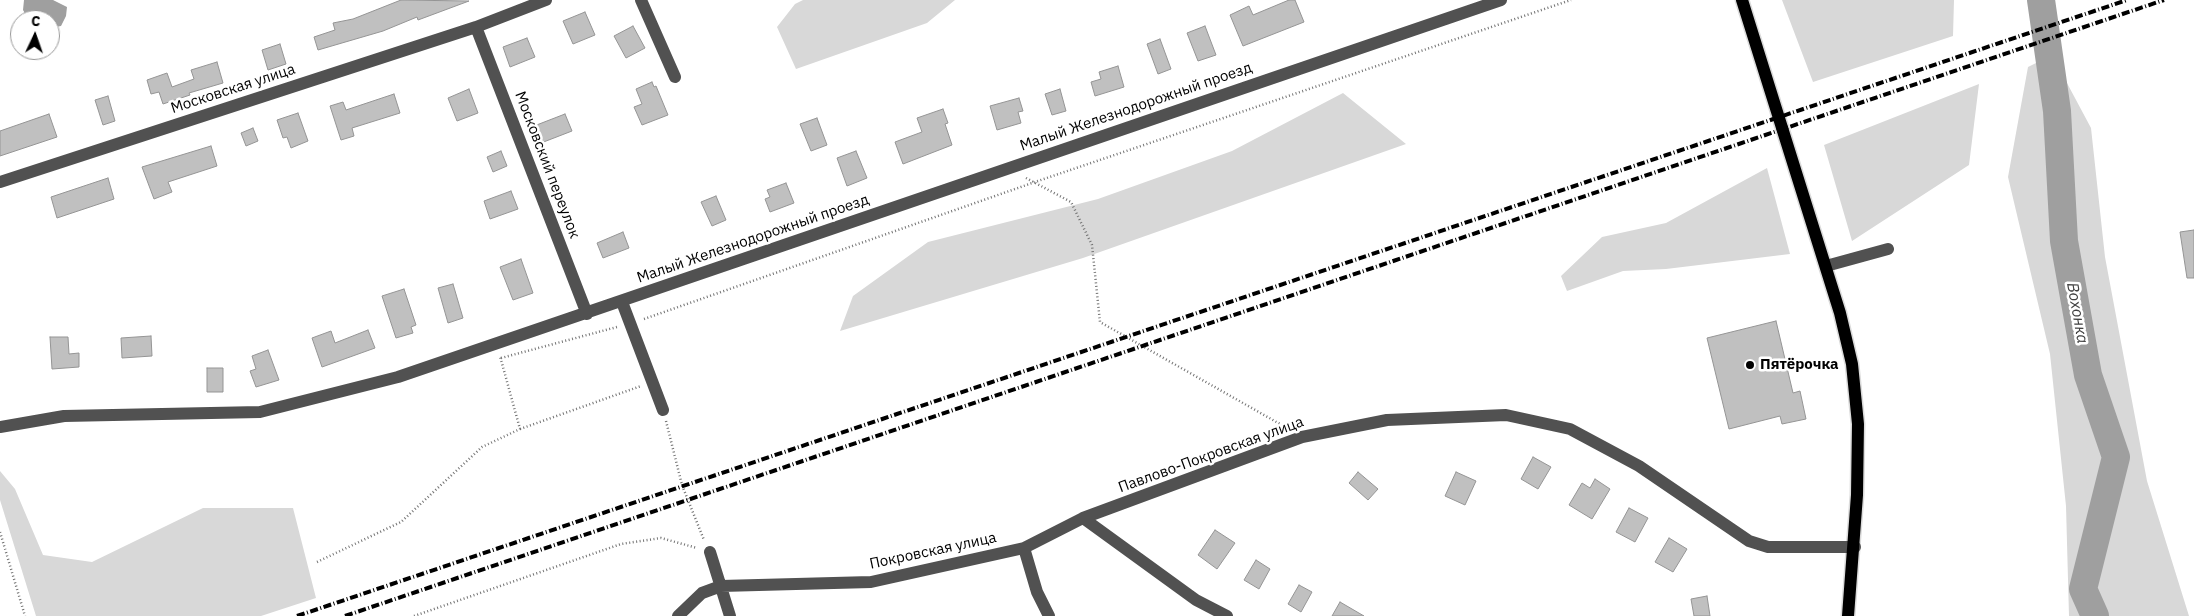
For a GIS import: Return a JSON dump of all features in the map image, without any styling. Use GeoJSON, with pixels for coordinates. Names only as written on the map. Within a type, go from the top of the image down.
{"type":"FeatureCollection","features":[{"type":"Feature","properties":{"kind":"main road"},"geometry":{"type":"LineString","coordinates":[[1742,0],[1826,266],[1852,364],[1858,424],[1855,547],[1848,616]]}},
{"type":"Feature","properties":{"kind":"street","name":"Московская улица"},"geometry":{"type":"LineString","coordinates":[[0,182],[476,27],[546,0]]}},
{"type":"Feature","properties":{"kind":"street"},"geometry":{"type":"LineString","coordinates":[[641,0],[675,77]]}},
{"type":"Feature","properties":{"kind":"street","name":"Малый Железнодорожный проезд"},"geometry":{"type":"LineString","coordinates":[[0,427],[64,416],[260,412],[398,378],[1501,0]]}},
{"type":"Feature","properties":{"kind":"street","name":"Московский переулок"},"geometry":{"type":"LineString","coordinates":[[476,27],[587,314]]}},
{"type":"Feature","properties":{"kind":"street"},"geometry":{"type":"LineString","coordinates":[[1826,266],[1888,249]]}},
{"type":"Feature","properties":{"kind":"street"},"geometry":{"type":"LineString","coordinates":[[622,302],[663,410]]}},
{"type":"Feature","properties":{"kind":"street","name":"Павлово-Покровская улица"},"geometry":{"type":"LineString","coordinates":[[1083,518],[1302,437],[1387,420],[1506,414],[1570,429],[1639,466],[1749,541],[1768,547],[1855,547]]}},
{"type":"Feature","properties":{"kind":"street"},"geometry":{"type":"LineString","coordinates":[[1083,518],[1196,600],[1227,616]]}},
{"type":"Feature","properties":{"kind":"street","name":"Покровская улица"},"geometry":{"type":"LineString","coordinates":[[721,586],[871,582],[1024,548],[1083,518]]}},
{"type":"Feature","properties":{"kind":"street"},"geometry":{"type":"LineString","coordinates":[[1024,548],[1037,592],[1049,616]]}},
{"type":"Feature","properties":{"kind":"street"},"geometry":{"type":"LineString","coordinates":[[710,552],[730,616]]}},
{"type":"Feature","properties":{"kind":"street"},"geometry":{"type":"LineString","coordinates":[[678,616],[702,593],[721,586]]}},
{"type":"Feature","properties":{"kind":"path"},"geometry":{"type":"LineString","coordinates":[[630,324],[1034,182],[1571,0]]}},
{"type":"Feature","properties":{"kind":"path"},"geometry":{"type":"LineString","coordinates":[[1007,168],[1071,202],[1092,245],[1100,322],[1302,437]]}},
{"type":"Feature","properties":{"kind":"path"},"geometry":{"type":"LineString","coordinates":[[496,344],[520,429]]}},
{"type":"Feature","properties":{"kind":"path"},"geometry":{"type":"LineString","coordinates":[[316,562],[401,522],[482,447],[520,429],[652,382]]}},
{"type":"Feature","properties":{"kind":"path"},"geometry":{"type":"LineString","coordinates":[[663,410],[682,486],[710,552]]}},
{"type":"Feature","properties":{"kind":"path"},"geometry":{"type":"LineString","coordinates":[[0,532],[25,616]]}},
{"type":"Feature","properties":{"kind":"path"},"geometry":{"type":"LineString","coordinates":[[414,616],[621,544],[661,538],[710,552]]}},
{"type":"Feature","properties":{"kind":"shaded area"},"geometry":{"type":"Polygon","coordinates":[[[24,0],[53,0],[67,7],[66,16],[60,26],[60,10],[23,10],[24,0]]]}},
{"type":"Feature","properties":{"kind":"shaded area"},"geometry":{"type":"Polygon","coordinates":[[[803,0],[955,0],[927,23],[796,69],[777,27],[795,4],[803,0]]]}},
{"type":"Feature","properties":{"kind":"shaded area"},"geometry":{"type":"Polygon","coordinates":[[[1782,0],[1954,0],[1953,36],[1813,82],[1782,0]]]}},
{"type":"Feature","properties":{"kind":"shaded area"},"geometry":{"type":"Polygon","coordinates":[[[2052,55],[2091,128],[2105,257],[2147,481],[2189,616],[2069,616],[2066,506],[2050,354],[2008,177],[2028,67],[2052,55]]]}},
{"type":"Feature","properties":{"kind":"shaded area"},"geometry":{"type":"Polygon","coordinates":[[[1979,84],[1969,165],[1852,241],[1824,145],[1979,84]]]}},
{"type":"Feature","properties":{"kind":"shaded area"},"geometry":{"type":"Polygon","coordinates":[[[1343,93],[1406,144],[1083,258],[840,331],[853,296],[928,242],[1098,199],[1232,151],[1343,93]]]}},
{"type":"Feature","properties":{"kind":"shaded area"},"geometry":{"type":"Polygon","coordinates":[[[1767,168],[1790,254],[1666,269],[1623,271],[1567,291],[1561,276],[1602,237],[1666,223],[1767,168]]]}},
{"type":"Feature","properties":{"kind":"shaded area"},"geometry":{"type":"Polygon","coordinates":[[[0,471],[15,489],[43,555],[92,562],[203,508],[293,508],[316,598],[261,616],[36,616],[0,500],[0,471]]]}},
{"type":"Feature","properties":{"kind":"building"},"geometry":{"type":"Polygon","coordinates":[[[401,0],[469,1],[418,20],[417,17],[383,31],[318,50],[314,37],[335,30],[333,23],[353,19],[401,0]]]}},
{"type":"Feature","properties":{"kind":"building"},"geometry":{"type":"Polygon","coordinates":[[[1289,0],[1295,0],[1304,22],[1243,46],[1230,15],[1249,6],[1253,15],[1289,0]]]}},
{"type":"Feature","properties":{"kind":"building"},"geometry":{"type":"Polygon","coordinates":[[[585,12],[595,35],[573,44],[563,21],[585,12]]]}},
{"type":"Feature","properties":{"kind":"building"},"geometry":{"type":"Polygon","coordinates":[[[633,26],[645,48],[626,58],[614,36],[633,26]]]}},
{"type":"Feature","properties":{"kind":"building"},"geometry":{"type":"Polygon","coordinates":[[[1205,26],[1216,55],[1198,61],[1187,33],[1205,26]]]}},
{"type":"Feature","properties":{"kind":"building"},"geometry":{"type":"Polygon","coordinates":[[[527,38],[535,57],[510,67],[503,47],[527,38]]]}},
{"type":"Feature","properties":{"kind":"building"},"geometry":{"type":"Polygon","coordinates":[[[1160,39],[1171,69],[1158,74],[1147,44],[1160,39]]]}},
{"type":"Feature","properties":{"kind":"building"},"geometry":{"type":"Polygon","coordinates":[[[280,44],[286,64],[268,70],[262,50],[280,44]]]}},
{"type":"Feature","properties":{"kind":"building"},"geometry":{"type":"Polygon","coordinates":[[[217,62],[223,83],[189,93],[190,95],[163,104],[159,92],[151,94],[147,80],[167,73],[172,87],[194,79],[191,70],[217,62]]]}},
{"type":"Feature","properties":{"kind":"building"},"geometry":{"type":"Polygon","coordinates":[[[1118,66],[1124,87],[1095,96],[1091,82],[1101,79],[1099,72],[1118,66]]]}},
{"type":"Feature","properties":{"kind":"building"},"geometry":{"type":"Polygon","coordinates":[[[652,82],[654,87],[656,86],[668,115],[642,125],[634,107],[642,104],[636,89],[652,82]]]}},
{"type":"Feature","properties":{"kind":"building"},"geometry":{"type":"Polygon","coordinates":[[[469,89],[478,113],[457,121],[448,98],[469,89]]]}},
{"type":"Feature","properties":{"kind":"building"},"geometry":{"type":"Polygon","coordinates":[[[1060,89],[1066,111],[1052,115],[1045,94],[1060,89]]]}},
{"type":"Feature","properties":{"kind":"building"},"geometry":{"type":"Polygon","coordinates":[[[394,94],[400,113],[352,128],[354,136],[341,140],[330,106],[343,102],[346,110],[394,94]]]}},
{"type":"Feature","properties":{"kind":"building"},"geometry":{"type":"Polygon","coordinates":[[[108,96],[115,121],[103,125],[95,100],[108,96]]]}},
{"type":"Feature","properties":{"kind":"building"},"geometry":{"type":"Polygon","coordinates":[[[1019,98],[1023,111],[1018,112],[1021,123],[997,130],[990,106],[1019,98]]]}},
{"type":"Feature","properties":{"kind":"building"},"geometry":{"type":"Polygon","coordinates":[[[943,109],[948,123],[945,124],[952,145],[903,164],[895,142],[922,132],[917,118],[943,109]]]}},
{"type":"Feature","properties":{"kind":"building"},"geometry":{"type":"Polygon","coordinates":[[[298,113],[308,141],[291,148],[287,137],[283,138],[277,120],[298,113]]]}},
{"type":"Feature","properties":{"kind":"building"},"geometry":{"type":"Polygon","coordinates":[[[49,114],[57,137],[0,156],[0,131],[49,114]]]}},
{"type":"Feature","properties":{"kind":"building"},"geometry":{"type":"Polygon","coordinates":[[[565,114],[572,131],[541,143],[534,126],[565,114]]]}},
{"type":"Feature","properties":{"kind":"building"},"geometry":{"type":"Polygon","coordinates":[[[817,118],[827,145],[811,151],[800,124],[817,118]]]}},
{"type":"Feature","properties":{"kind":"building"},"geometry":{"type":"Polygon","coordinates":[[[253,128],[258,141],[246,146],[241,133],[253,128]]]}},
{"type":"Feature","properties":{"kind":"building"},"geometry":{"type":"Polygon","coordinates":[[[211,146],[217,166],[168,182],[172,192],[154,199],[142,167],[211,146]]]}},
{"type":"Feature","properties":{"kind":"building"},"geometry":{"type":"Polygon","coordinates":[[[501,151],[507,166],[493,172],[487,157],[501,151]]]}},
{"type":"Feature","properties":{"kind":"building"},"geometry":{"type":"Polygon","coordinates":[[[856,151],[867,178],[847,186],[837,158],[856,151]]]}},
{"type":"Feature","properties":{"kind":"building"},"geometry":{"type":"Polygon","coordinates":[[[108,178],[114,199],[57,218],[51,197],[108,178]]]}},
{"type":"Feature","properties":{"kind":"building"},"geometry":{"type":"Polygon","coordinates":[[[786,183],[794,203],[770,212],[765,199],[770,197],[767,190],[786,183]]]}},
{"type":"Feature","properties":{"kind":"building"},"geometry":{"type":"Polygon","coordinates":[[[511,191],[518,209],[490,219],[484,201],[511,191]]]}},
{"type":"Feature","properties":{"kind":"building"},"geometry":{"type":"Polygon","coordinates":[[[716,196],[726,220],[712,226],[701,202],[716,196]]]}},
{"type":"Feature","properties":{"kind":"building"},"geometry":{"type":"Polygon","coordinates":[[[2194,230],[2194,278],[2187,278],[2180,232],[2194,230]]]}},
{"type":"Feature","properties":{"kind":"building"},"geometry":{"type":"Polygon","coordinates":[[[623,232],[629,248],[603,258],[597,243],[623,232]]]}},
{"type":"Feature","properties":{"kind":"building"},"geometry":{"type":"Polygon","coordinates":[[[521,259],[533,293],[513,300],[500,267],[521,259]]]}},
{"type":"Feature","properties":{"kind":"building"},"geometry":{"type":"Polygon","coordinates":[[[453,284],[463,318],[448,323],[438,288],[453,284]]]}},
{"type":"Feature","properties":{"kind":"building"},"geometry":{"type":"Polygon","coordinates":[[[404,289],[416,325],[411,327],[413,333],[396,338],[382,296],[404,289]]]}},
{"type":"Feature","properties":{"kind":"building","name":"Пятёрочка"},"geometry":{"type":"Polygon","coordinates":[[[1776,321],[1793,393],[1800,391],[1806,419],[1782,424],[1780,416],[1729,429],[1707,338],[1776,321]]]}},
{"type":"Feature","properties":{"kind":"building"},"geometry":{"type":"Polygon","coordinates":[[[368,330],[375,348],[322,367],[312,338],[331,331],[335,343],[368,330]]]}},
{"type":"Feature","properties":{"kind":"building"},"geometry":{"type":"Polygon","coordinates":[[[151,336],[152,356],[122,358],[121,338],[151,336]]]}},
{"type":"Feature","properties":{"kind":"building"},"geometry":{"type":"Polygon","coordinates":[[[50,337],[68,337],[69,354],[79,353],[79,367],[52,369],[50,337]]]}},
{"type":"Feature","properties":{"kind":"building"},"geometry":{"type":"Polygon","coordinates":[[[268,350],[279,380],[256,387],[250,371],[256,369],[252,356],[268,350]]]}},
{"type":"Feature","properties":{"kind":"building"},"geometry":{"type":"Polygon","coordinates":[[[207,368],[223,368],[223,392],[207,392],[207,368]]]}},
{"type":"Feature","properties":{"kind":"building"},"geometry":{"type":"Polygon","coordinates":[[[1533,457],[1551,467],[1538,489],[1521,479],[1533,457]]]}},
{"type":"Feature","properties":{"kind":"building"},"geometry":{"type":"Polygon","coordinates":[[[1358,472],[1378,489],[1368,500],[1349,483],[1358,472]]]}},
{"type":"Feature","properties":{"kind":"building"},"geometry":{"type":"Polygon","coordinates":[[[1456,472],[1476,481],[1465,505],[1445,496],[1456,472]]]}},
{"type":"Feature","properties":{"kind":"building"},"geometry":{"type":"Polygon","coordinates":[[[1595,479],[1610,489],[1592,519],[1569,505],[1582,483],[1590,488],[1595,479]]]}},
{"type":"Feature","properties":{"kind":"building"},"geometry":{"type":"Polygon","coordinates":[[[1629,508],[1648,518],[1635,542],[1616,532],[1629,508]]]}},
{"type":"Feature","properties":{"kind":"building"},"geometry":{"type":"Polygon","coordinates":[[[1215,530],[1235,543],[1217,569],[1198,555],[1215,530]]]}},
{"type":"Feature","properties":{"kind":"building"},"geometry":{"type":"Polygon","coordinates":[[[1669,538],[1687,549],[1673,572],[1655,562],[1669,538]]]}},
{"type":"Feature","properties":{"kind":"building"},"geometry":{"type":"Polygon","coordinates":[[[1256,560],[1270,569],[1259,589],[1244,580],[1256,560]]]}},
{"type":"Feature","properties":{"kind":"building"},"geometry":{"type":"Polygon","coordinates":[[[1299,585],[1312,592],[1301,612],[1288,604],[1299,585]]]}},
{"type":"Feature","properties":{"kind":"building"},"geometry":{"type":"Polygon","coordinates":[[[1707,596],[1710,616],[1694,616],[1691,599],[1707,596]]]}},
{"type":"Feature","properties":{"kind":"building"},"geometry":{"type":"Polygon","coordinates":[[[1340,602],[1364,616],[1332,616],[1340,602]]]}},
{"type":"Feature","properties":{"kind":"waterway","name":"Вохонка"},"geometry":{"type":"LineString","coordinates":[[2041,0],[2057,111],[2064,241],[2088,375],[2116,457],[2083,589],[2095,616]]}},
{"type":"Feature","properties":{"kind":"railway"},"geometry":{"type":"LineString","coordinates":[[297,616],[2127,0]]}},
{"type":"Feature","properties":{"kind":"railway"},"geometry":{"type":"LineString","coordinates":[[345,616],[2164,0]]}},
{"type":"Feature","properties":{"kind":"place","name":"Пятёрочка"},"geometry":{"type":"Point","coordinates":[1750,365]}}]}
